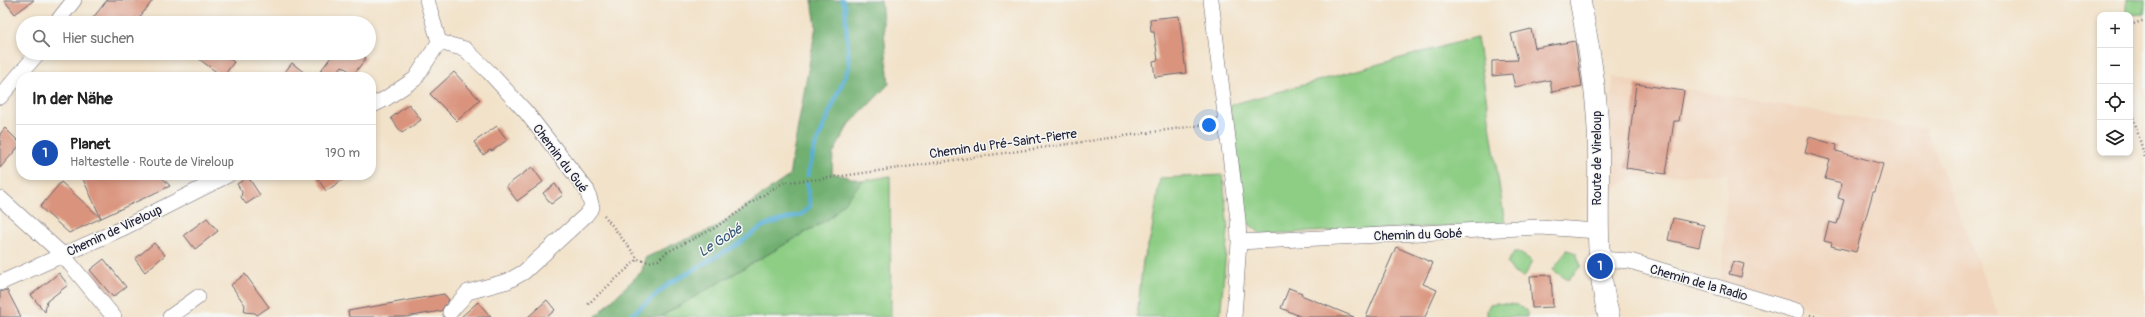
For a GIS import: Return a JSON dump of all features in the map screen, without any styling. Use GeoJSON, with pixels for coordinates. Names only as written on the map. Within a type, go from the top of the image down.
{"type":"FeatureCollection","features":[{"type":"Feature","properties":{"kind":"main road","name":"Route de Vireloup"},"geometry":{"type":"LineString","coordinates":[[1580,0],[1597,111],[1597,230],[1599,259],[1609,317]]}},
{"type":"Feature","properties":{"kind":"street"},"geometry":{"type":"LineString","coordinates":[[61,16],[74,0]]}},
{"type":"Feature","properties":{"kind":"street"},"geometry":{"type":"LineString","coordinates":[[376,104],[415,79],[440,42],[427,0]]}},
{"type":"Feature","properties":{"kind":"street"},"geometry":{"type":"LineString","coordinates":[[1211,0],[1236,198],[1239,242],[1234,317]]}},
{"type":"Feature","properties":{"kind":"street","name":"Chemin du Gué"},"geometry":{"type":"LineString","coordinates":[[440,42],[465,49],[489,72],[526,112],[587,190],[592,207],[586,215],[524,272],[508,282],[468,292],[447,315]]}},
{"type":"Feature","properties":{"kind":"street"},"geometry":{"type":"LineString","coordinates":[[22,72],[32,60]]}},
{"type":"Feature","properties":{"kind":"street"},"geometry":{"type":"LineString","coordinates":[[0,97],[16,78]]}},
{"type":"Feature","properties":{"kind":"street","name":"Chemin de Vireloup"},"geometry":{"type":"LineString","coordinates":[[0,283],[62,254],[121,229],[218,180]]}},
{"type":"Feature","properties":{"kind":"street"},"geometry":{"type":"LineString","coordinates":[[0,198],[62,254],[114,317]]}},
{"type":"Feature","properties":{"kind":"street","name":"Chemin du Gobé"},"geometry":{"type":"LineString","coordinates":[[1239,242],[1541,227],[1597,230]]}},
{"type":"Feature","properties":{"kind":"street","name":"Chemin de la Radio"},"geometry":{"type":"LineString","coordinates":[[1599,259],[1630,261],[1797,311]]}},
{"type":"Feature","properties":{"kind":"street"},"geometry":{"type":"LineString","coordinates":[[170,317],[198,297]]}},
{"type":"Feature","properties":{"kind":"lane"},"geometry":{"type":"LineString","coordinates":[[1211,124],[1226,123]]}},
{"type":"Feature","properties":{"kind":"path"},"geometry":{"type":"LineString","coordinates":[[2133,24],[2145,20]]}},
{"type":"Feature","properties":{"kind":"path"},"geometry":{"type":"LineString","coordinates":[[2133,116],[2145,158]]}},
{"type":"Feature","properties":{"kind":"path","name":"Chemin du Pré-Saint-Pierre"},"geometry":{"type":"LineString","coordinates":[[638,259],[648,262],[658,260],[667,252],[713,229],[785,182],[828,178],[1211,124]]}},
{"type":"Feature","properties":{"kind":"path"},"geometry":{"type":"LineString","coordinates":[[588,304],[638,259],[600,210],[592,207]]}},
{"type":"Feature","properties":{"kind":"shaded area"},"geometry":{"type":"Polygon","coordinates":[[[1613,77],[1926,129],[1999,317],[1836,317],[1721,282],[1728,174],[1632,177],[1609,192],[1609,132],[1613,77]]]}},
{"type":"Feature","properties":{"kind":"green space"},"geometry":{"type":"Polygon","coordinates":[[[812,0],[881,0],[889,84],[848,126],[833,154],[832,173],[863,181],[830,218],[660,317],[595,317],[642,271],[645,258],[676,243],[713,229],[789,176],[816,26],[812,0]]]}},
{"type":"Feature","properties":{"kind":"green space"},"geometry":{"type":"Polygon","coordinates":[[[2127,0],[2145,0],[2145,14],[2133,15],[2133,12],[2127,12],[2127,0]]]}},
{"type":"Feature","properties":{"kind":"green space"},"geometry":{"type":"Polygon","coordinates":[[[1477,37],[1505,224],[1261,234],[1249,224],[1245,215],[1230,105],[1477,37]]]}},
{"type":"Feature","properties":{"kind":"green space"},"geometry":{"type":"Polygon","coordinates":[[[1223,175],[1228,231],[1220,317],[1137,317],[1143,260],[1151,236],[1160,178],[1223,175]]]}},
{"type":"Feature","properties":{"kind":"green space"},"geometry":{"type":"Polygon","coordinates":[[[890,176],[891,317],[660,317],[830,218],[863,181],[890,176]]]}},
{"type":"Feature","properties":{"kind":"green space"},"geometry":{"type":"Polygon","coordinates":[[[1567,250],[1576,253],[1581,266],[1568,280],[1553,270],[1567,250]]]}},
{"type":"Feature","properties":{"kind":"green space"},"geometry":{"type":"Polygon","coordinates":[[[1514,252],[1518,252],[1532,261],[1523,277],[1514,273],[1507,263],[1514,252]]]}},
{"type":"Feature","properties":{"kind":"green space"},"geometry":{"type":"Polygon","coordinates":[[[1496,303],[1517,305],[1527,311],[1527,317],[1487,317],[1487,310],[1490,304],[1496,303]]]}},
{"type":"Feature","properties":{"kind":"building"},"geometry":{"type":"Polygon","coordinates":[[[4,0],[34,0],[15,14],[4,0]]]}},
{"type":"Feature","properties":{"kind":"building"},"geometry":{"type":"Polygon","coordinates":[[[107,0],[153,0],[140,16],[94,16],[107,0]]]}},
{"type":"Feature","properties":{"kind":"building"},"geometry":{"type":"Polygon","coordinates":[[[1179,16],[1186,73],[1155,77],[1153,61],[1158,60],[1154,32],[1151,32],[1150,19],[1179,16]]]}},
{"type":"Feature","properties":{"kind":"building"},"geometry":{"type":"Polygon","coordinates":[[[1531,29],[1535,48],[1575,41],[1582,86],[1552,92],[1550,80],[1515,87],[1512,74],[1492,76],[1492,61],[1518,60],[1511,34],[1531,29]]]}},
{"type":"Feature","properties":{"kind":"building"},"geometry":{"type":"Polygon","coordinates":[[[200,60],[231,60],[234,62],[227,72],[216,72],[200,60]]]}},
{"type":"Feature","properties":{"kind":"building"},"geometry":{"type":"Polygon","coordinates":[[[329,60],[364,60],[356,72],[351,72],[342,66],[337,72],[320,72],[329,60]]]}},
{"type":"Feature","properties":{"kind":"building"},"geometry":{"type":"Polygon","coordinates":[[[292,63],[304,72],[285,72],[292,63]]]}},
{"type":"Feature","properties":{"kind":"building"},"geometry":{"type":"Polygon","coordinates":[[[454,72],[480,100],[457,121],[430,94],[454,72]]]}},
{"type":"Feature","properties":{"kind":"building"},"geometry":{"type":"Polygon","coordinates":[[[1636,84],[1684,91],[1679,121],[1674,121],[1666,174],[1626,168],[1636,84]]]}},
{"type":"Feature","properties":{"kind":"building"},"geometry":{"type":"Polygon","coordinates":[[[409,104],[421,120],[402,133],[391,118],[409,104]]]}},
{"type":"Feature","properties":{"kind":"building"},"geometry":{"type":"Polygon","coordinates":[[[497,126],[507,140],[492,151],[490,150],[483,155],[474,142],[497,126]]]}},
{"type":"Feature","properties":{"kind":"building"},"geometry":{"type":"Polygon","coordinates":[[[5,128],[16,139],[16,150],[0,168],[0,134],[5,128]]]}},
{"type":"Feature","properties":{"kind":"building"},"geometry":{"type":"Polygon","coordinates":[[[1809,137],[1837,145],[1836,151],[1883,164],[1875,192],[1873,192],[1856,252],[1831,246],[1832,243],[1824,241],[1829,222],[1837,224],[1844,200],[1838,198],[1842,183],[1825,179],[1830,160],[1805,153],[1809,137]]]}},
{"type":"Feature","properties":{"kind":"building"},"geometry":{"type":"Polygon","coordinates":[[[532,167],[543,182],[517,201],[506,186],[532,167]]]}},
{"type":"Feature","properties":{"kind":"building"},"geometry":{"type":"Polygon","coordinates":[[[83,180],[165,180],[170,186],[69,233],[40,207],[61,182],[101,218],[83,180]]]}},
{"type":"Feature","properties":{"kind":"building"},"geometry":{"type":"Polygon","coordinates":[[[243,180],[250,180],[260,195],[246,204],[241,197],[242,192],[237,184],[243,180]]]}},
{"type":"Feature","properties":{"kind":"building"},"geometry":{"type":"Polygon","coordinates":[[[318,180],[342,180],[326,191],[318,180]]]}},
{"type":"Feature","properties":{"kind":"building"},"geometry":{"type":"Polygon","coordinates":[[[555,184],[563,195],[551,204],[543,193],[555,184]]]}},
{"type":"Feature","properties":{"kind":"building"},"geometry":{"type":"Polygon","coordinates":[[[207,218],[218,231],[195,249],[184,235],[207,218]]]}},
{"type":"Feature","properties":{"kind":"building"},"geometry":{"type":"Polygon","coordinates":[[[1673,218],[1704,225],[1699,247],[1668,240],[1673,218]]]}},
{"type":"Feature","properties":{"kind":"building"},"geometry":{"type":"Polygon","coordinates":[[[154,243],[165,255],[145,272],[135,259],[154,243]]]}},
{"type":"Feature","properties":{"kind":"building"},"geometry":{"type":"Polygon","coordinates":[[[1396,247],[1433,263],[1423,284],[1437,290],[1425,317],[1366,317],[1396,247]]]}},
{"type":"Feature","properties":{"kind":"building"},"geometry":{"type":"Polygon","coordinates":[[[104,259],[126,287],[113,297],[90,270],[104,259]]]}},
{"type":"Feature","properties":{"kind":"building"},"geometry":{"type":"Polygon","coordinates":[[[1733,261],[1744,264],[1741,277],[1729,274],[1733,261]]]}},
{"type":"Feature","properties":{"kind":"building"},"geometry":{"type":"Polygon","coordinates":[[[59,273],[68,285],[47,301],[45,312],[31,295],[59,273]]]}},
{"type":"Feature","properties":{"kind":"building"},"geometry":{"type":"Polygon","coordinates":[[[245,274],[269,307],[257,315],[255,313],[244,312],[245,305],[231,285],[245,274]]]}},
{"type":"Feature","properties":{"kind":"building"},"geometry":{"type":"Polygon","coordinates":[[[1551,275],[1553,307],[1532,308],[1530,276],[1551,275]]]}},
{"type":"Feature","properties":{"kind":"building"},"geometry":{"type":"Polygon","coordinates":[[[1289,288],[1302,293],[1301,295],[1354,317],[1302,317],[1281,308],[1289,288]]]}},
{"type":"Feature","properties":{"kind":"building"},"geometry":{"type":"Polygon","coordinates":[[[7,290],[21,317],[0,317],[0,292],[7,290]]]}},
{"type":"Feature","properties":{"kind":"building"},"geometry":{"type":"Polygon","coordinates":[[[444,294],[449,300],[441,311],[406,317],[349,317],[348,311],[444,294]]]}},
{"type":"Feature","properties":{"kind":"building"},"geometry":{"type":"Polygon","coordinates":[[[547,300],[555,310],[547,317],[528,317],[547,300]]]}},
{"type":"Feature","properties":{"kind":"building"},"geometry":{"type":"Polygon","coordinates":[[[478,302],[491,317],[461,317],[478,302]]]}},
{"type":"Feature","properties":{"kind":"waterway","name":"Le Gobé"},"geometry":{"type":"LineString","coordinates":[[808,175],[814,149],[849,67],[845,6],[842,0]]}},
{"type":"Feature","properties":{"kind":"waterway","name":"Le Gobé"},"geometry":{"type":"LineString","coordinates":[[629,317],[669,284],[738,244],[763,226],[802,214],[810,206],[807,184]]}},
{"type":"Feature","properties":{"kind":"place","name":"Planet"},"geometry":{"type":"Point","coordinates":[1600,266]}}]}
